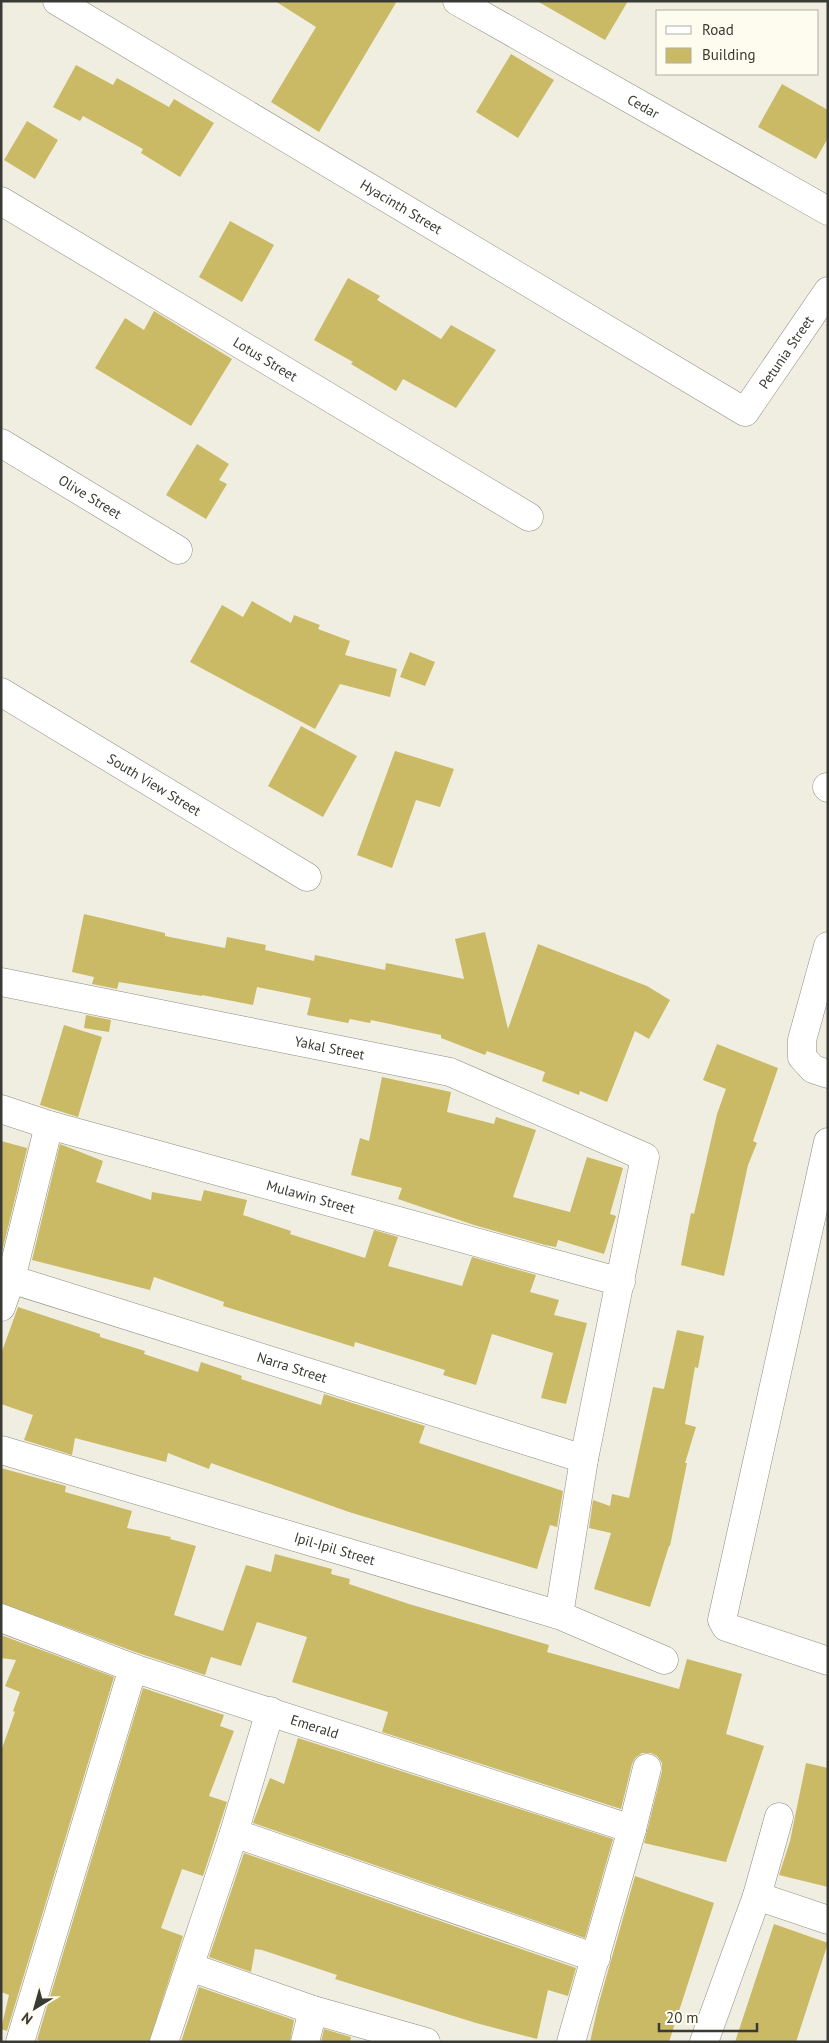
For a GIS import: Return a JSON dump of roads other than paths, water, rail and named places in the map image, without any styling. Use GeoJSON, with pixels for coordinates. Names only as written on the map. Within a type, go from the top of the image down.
{"type":"FeatureCollection","features":[{"type":"Feature","properties":{"kind":"street","name":"Hyacinth Street"},"geometry":{"type":"LineString","coordinates":[[57,1],[745,412]]}},
{"type":"Feature","properties":{"kind":"street","name":"Cedar"},"geometry":{"type":"LineString","coordinates":[[457,1],[828,210]]}},
{"type":"Feature","properties":{"kind":"street","name":"Lotus Street"},"geometry":{"type":"LineString","coordinates":[[1,201],[529,517]]}},
{"type":"Feature","properties":{"kind":"street","name":"Petunia Street"},"geometry":{"type":"LineString","coordinates":[[745,412],[828,291]]}},
{"type":"Feature","properties":{"kind":"street","name":"Olive Street"},"geometry":{"type":"LineString","coordinates":[[1,443],[178,550]]}},
{"type":"Feature","properties":{"kind":"street","name":"South View Street"},"geometry":{"type":"LineString","coordinates":[[1,692],[307,877]]}},
{"type":"Feature","properties":{"kind":"street"},"geometry":{"type":"LineString","coordinates":[[828,946],[802,1040],[802,1057],[813,1069],[828,1074]]}},
{"type":"Feature","properties":{"kind":"street","name":"Yakal Street"},"geometry":{"type":"LineString","coordinates":[[1,982],[450,1072],[645,1157],[621,1282]]}},
{"type":"Feature","properties":{"kind":"street","name":"Mulawin Street"},"geometry":{"type":"LineString","coordinates":[[1,1110],[49,1125],[621,1282]]}},
{"type":"Feature","properties":{"kind":"street"},"geometry":{"type":"LineString","coordinates":[[1,1308],[6,1278],[49,1125]]}},
{"type":"Feature","properties":{"kind":"street"},"geometry":{"type":"LineString","coordinates":[[828,1142],[821,1195],[722,1620],[726,1627],[828,1661]]}},
{"type":"Feature","properties":{"kind":"street","name":"Narra Street"},"geometry":{"type":"LineString","coordinates":[[6,1278],[584,1459]]}},
{"type":"Feature","properties":{"kind":"street"},"geometry":{"type":"LineString","coordinates":[[559,1615],[584,1459],[621,1282]]}},
{"type":"Feature","properties":{"kind":"street","name":"Ipil-Ipil Street"},"geometry":{"type":"LineString","coordinates":[[1,1450],[559,1615],[664,1660]]}},
{"type":"Feature","properties":{"kind":"street","name":"Emerald"},"geometry":{"type":"LineString","coordinates":[[3,1625],[632,1828]]}},
{"type":"Feature","properties":{"kind":"street"},"geometry":{"type":"LineString","coordinates":[[20,2042],[133,1668]]}},
{"type":"Feature","properties":{"kind":"street"},"geometry":{"type":"LineString","coordinates":[[164,2042],[234,1833],[270,1711]]}},
{"type":"Feature","properties":{"kind":"street"},"geometry":{"type":"LineString","coordinates":[[571,2042],[596,1958],[647,1768]]}},
{"type":"Feature","properties":{"kind":"street"},"geometry":{"type":"LineString","coordinates":[[704,2042],[756,1896],[779,1817]]}},
{"type":"Feature","properties":{"kind":"street"},"geometry":{"type":"LineString","coordinates":[[234,1833],[596,1958]]}},
{"type":"Feature","properties":{"kind":"street"},"geometry":{"type":"LineString","coordinates":[[756,1896],[828,1920]]}},
{"type":"Feature","properties":{"kind":"street"},"geometry":{"type":"LineString","coordinates":[[190,1967],[314,2010],[426,2042]]}},
{"type":"Feature","properties":{"kind":"street"},"geometry":{"type":"LineString","coordinates":[[306,2042],[314,2010]]}}]}
